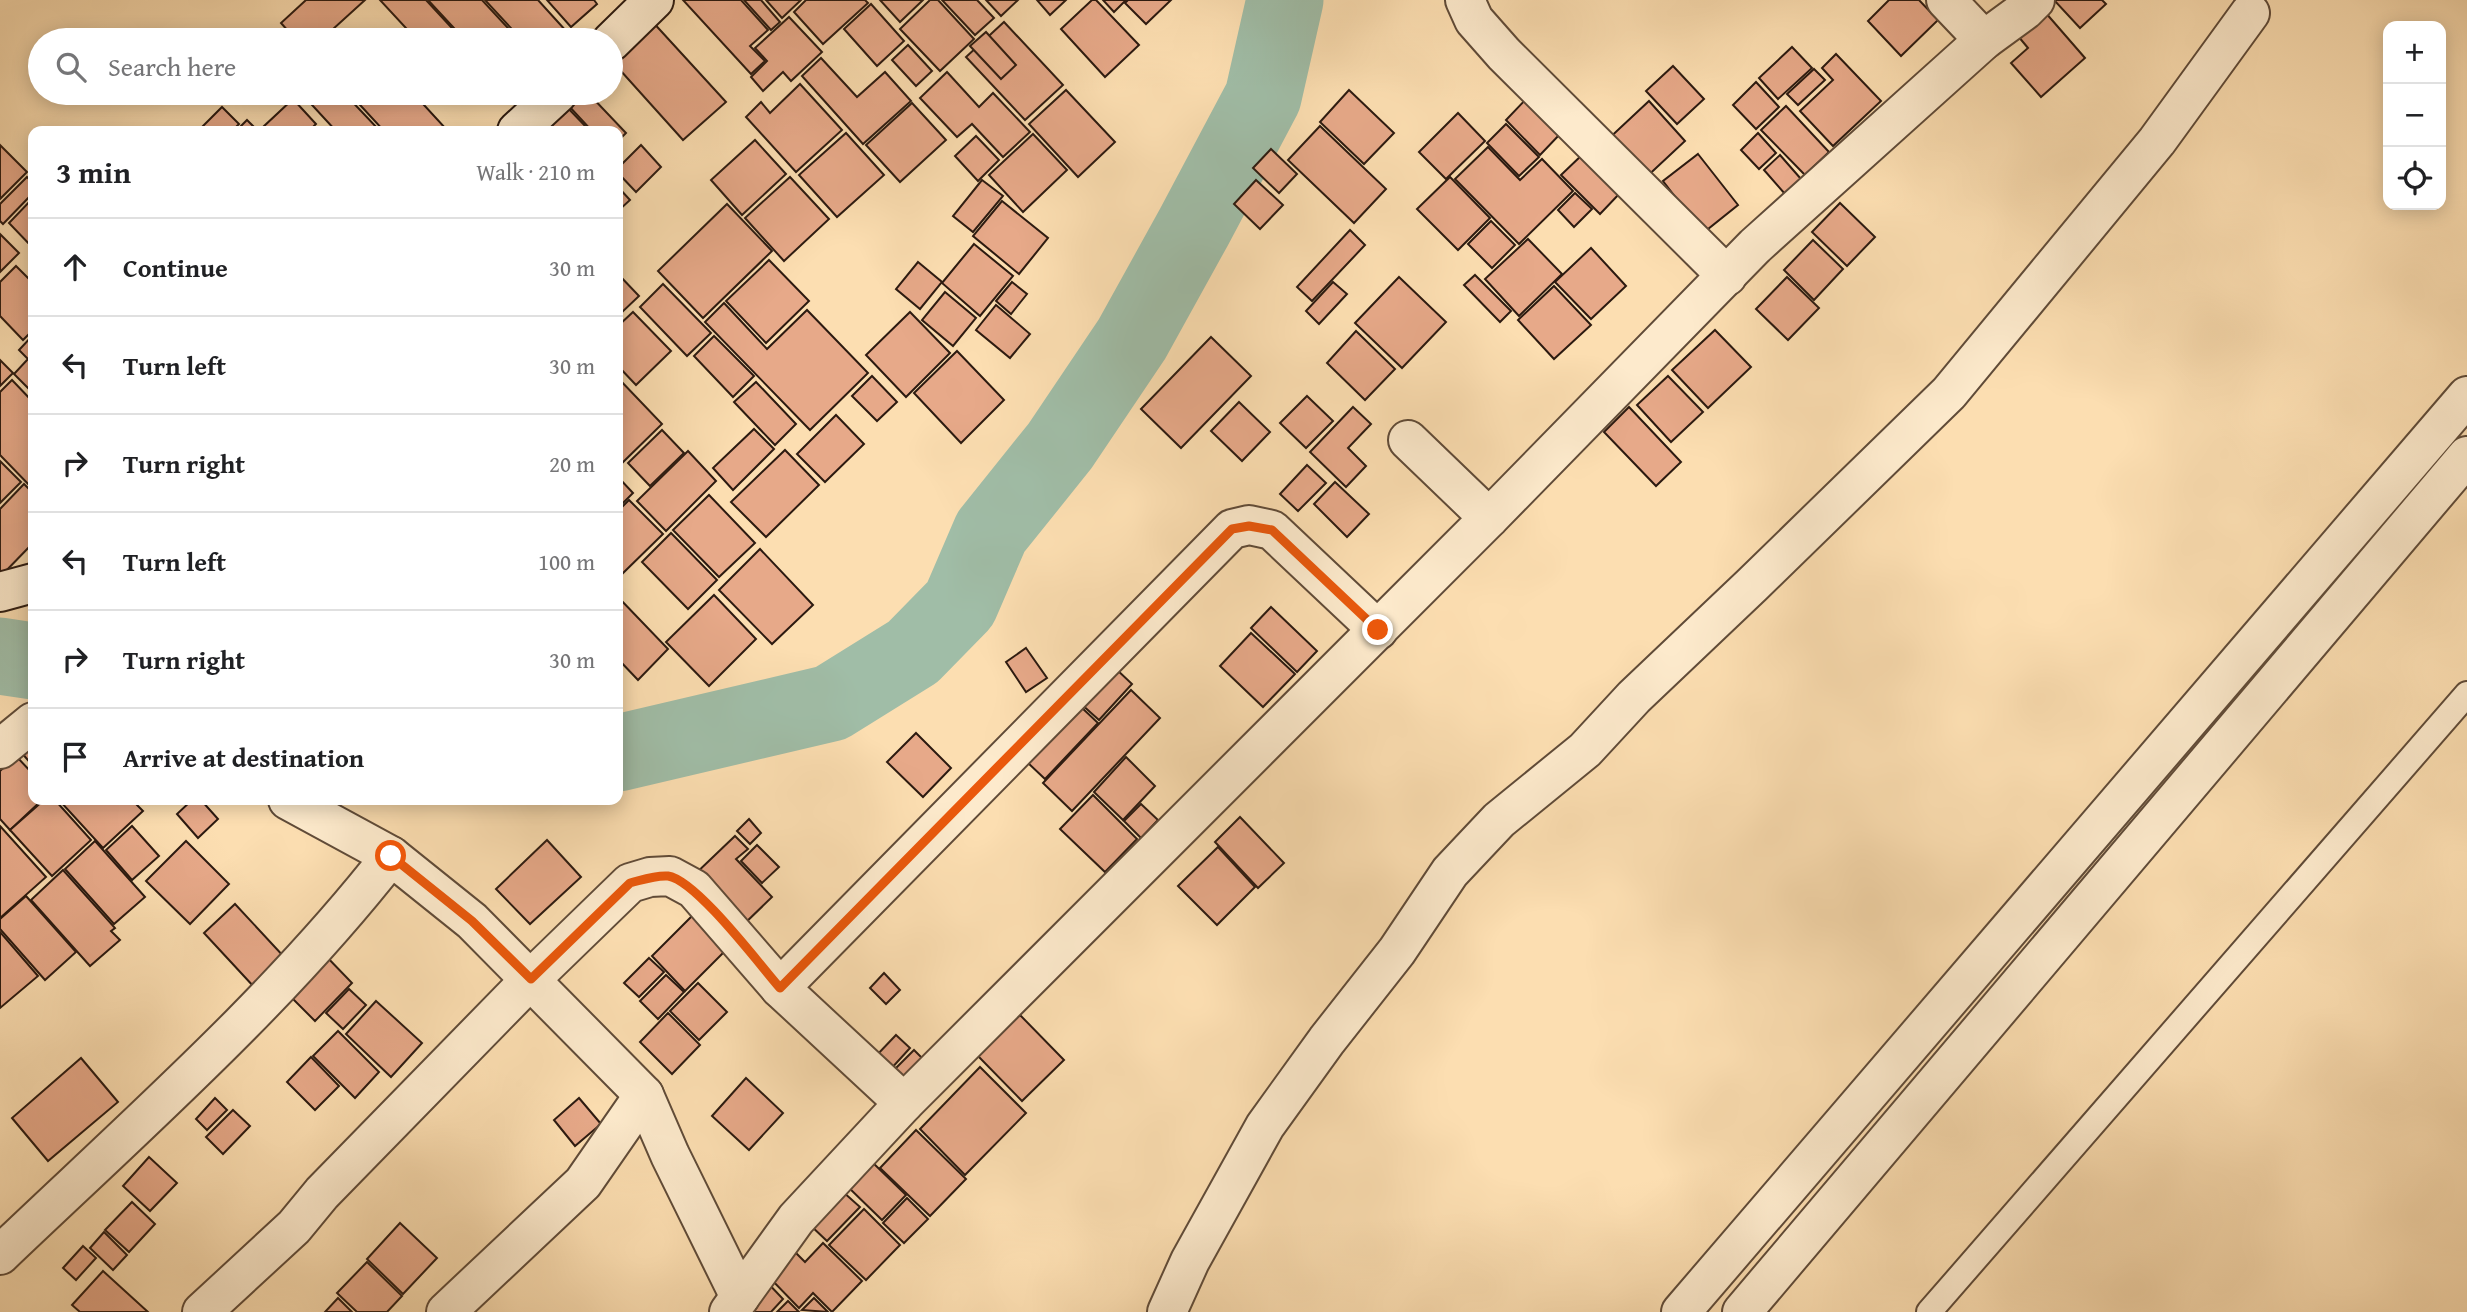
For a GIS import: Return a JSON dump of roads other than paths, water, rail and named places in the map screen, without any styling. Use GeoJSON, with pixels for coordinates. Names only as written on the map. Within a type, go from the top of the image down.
{"type":"FeatureCollection","features":[{"type":"Feature","properties":{"kind":"street"},"geometry":{"type":"LineString","coordinates":[[623,30],[654,0]]}},
{"type":"Feature","properties":{"kind":"street"},"geometry":{"type":"LineString","coordinates":[[1465,0],[1474,20],[1504,54],[1727,276]]}},
{"type":"Feature","properties":{"kind":"street"},"geometry":{"type":"LineString","coordinates":[[1946,0],[1984,40]]}},
{"type":"Feature","properties":{"kind":"street"},"geometry":{"type":"LineString","coordinates":[[734,1304],[796,1219],[904,1103],[1489,519],[1755,246],[1984,40],[2035,0]]}},
{"type":"Feature","properties":{"kind":"street"},"geometry":{"type":"LineString","coordinates":[[1167,1312],[1190,1261],[1265,1126],[1327,1040],[1397,951],[1450,872],[1499,820],[1585,750],[1634,696],[1949,393],[2157,141],[2250,13]]}},
{"type":"Feature","properties":{"kind":"street"},"geometry":{"type":"LineString","coordinates":[[522,126],[545,105]]}},
{"type":"Feature","properties":{"kind":"street"},"geometry":{"type":"LineString","coordinates":[[1681,1312],[2467,396]]}},
{"type":"Feature","properties":{"kind":"street"},"geometry":{"type":"LineString","coordinates":[[1408,440],[1489,519]]}},
{"type":"Feature","properties":{"kind":"street"},"geometry":{"type":"LineString","coordinates":[[1742,1312],[2467,456]]}},
{"type":"Feature","properties":{"kind":"street"},"geometry":{"type":"LineString","coordinates":[[780,988],[1232,529],[1249,526],[1272,530],[1378,630]]}},
{"type":"Feature","properties":{"kind":"street"},"geometry":{"type":"LineString","coordinates":[[0,592],[28,584]]}},
{"type":"Feature","properties":{"kind":"street"},"geometry":{"type":"LineString","coordinates":[[0,749],[28,726]]}},
{"type":"Feature","properties":{"kind":"street"},"geometry":{"type":"LineString","coordinates":[[297,805],[391,856],[472,921],[644,1095],[734,1304]]}},
{"type":"Feature","properties":{"kind":"street"},"geometry":{"type":"LineString","coordinates":[[0,1255],[204,1061],[345,913],[391,856]]}},
{"type":"Feature","properties":{"kind":"street"},"geometry":{"type":"LineString","coordinates":[[202,1312],[294,1227],[322,1193],[531,979],[630,883],[650,877],[670,876],[694,890],[780,988],[904,1103]]}},
{"type":"Feature","properties":{"kind":"street"},"geometry":{"type":"LineString","coordinates":[[446,1312],[583,1183],[644,1095]]}},
{"type":"Feature","properties":{"kind":"lane"},"geometry":{"type":"LineString","coordinates":[[1929,1312],[2467,694]]}},
{"type":"Feature","properties":{"kind":"waterway"},"geometry":{"type":"LineString","coordinates":[[623,752],[831,703],[913,652],[960,604],[991,532],[1060,446],[1132,339],[1194,227],[1263,97],[1285,0]]}},
{"type":"Feature","properties":{"kind":"waterway"},"geometry":{"type":"LineString","coordinates":[[0,656],[28,660]]}}]}
